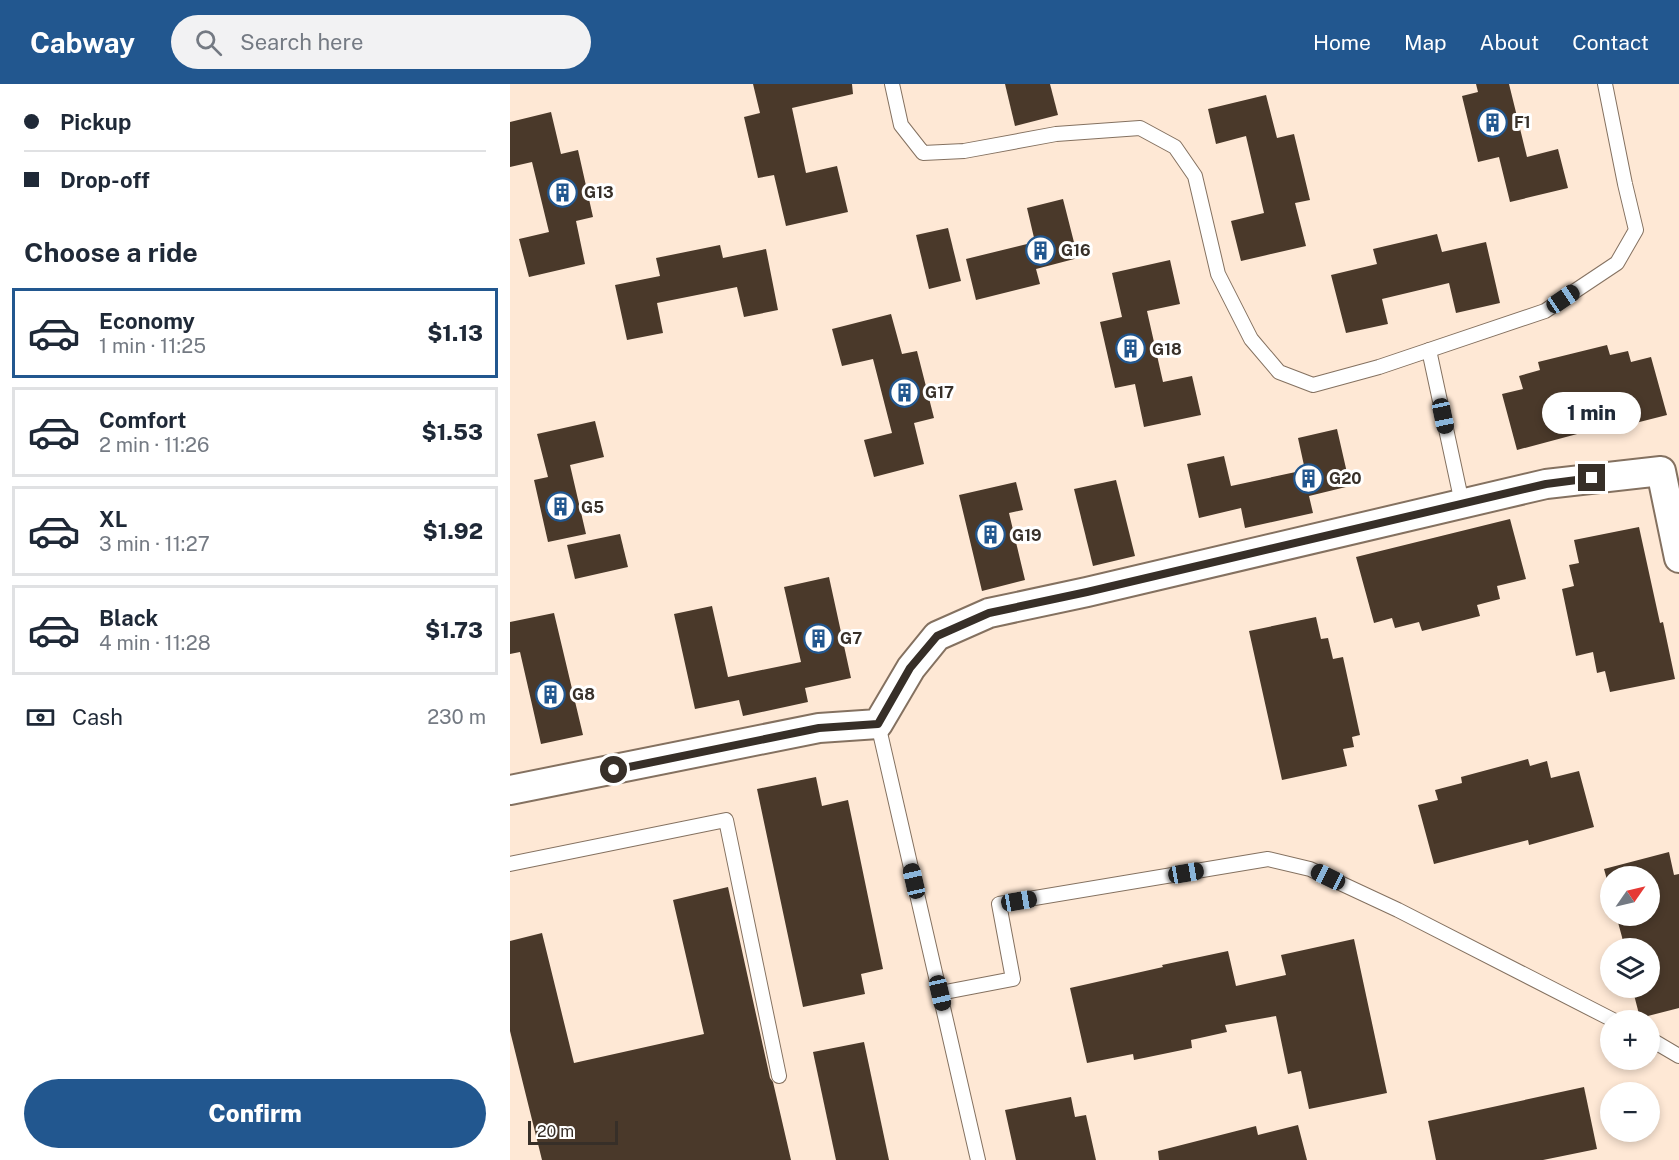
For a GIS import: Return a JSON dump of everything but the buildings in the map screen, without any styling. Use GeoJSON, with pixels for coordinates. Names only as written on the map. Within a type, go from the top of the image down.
{"type":"FeatureCollection","features":[{"type":"Feature","properties":{"kind":"street"},"geometry":{"type":"LineString","coordinates":[[510,790],[819,728],[878,724],[910,668],[937,636],[989,613],[1546,484],[1661,471],[1679,558]]}},
{"type":"Feature","properties":{"kind":"lane"},"geometry":{"type":"LineString","coordinates":[[892,84],[901,125],[923,153],[964,151],[1056,134],[1140,128],[1175,147],[1195,176],[1218,274],[1251,339],[1279,372],[1313,385],[1379,366],[1545,311],[1617,263],[1636,230],[1605,84]]}},
{"type":"Feature","properties":{"kind":"lane"},"geometry":{"type":"LineString","coordinates":[[1429,350],[1462,503]]}},
{"type":"Feature","properties":{"kind":"lane"},"geometry":{"type":"LineString","coordinates":[[878,724],[978,1160]]}},
{"type":"Feature","properties":{"kind":"lane"},"geometry":{"type":"LineString","coordinates":[[510,864],[726,820],[779,1076]]}},
{"type":"Feature","properties":{"kind":"lane"},"geometry":{"type":"LineString","coordinates":[[940,993],[1013,979],[999,904],[1268,859],[1310,869],[1398,910],[1600,1014]]}},
{"type":"Feature","properties":{"kind":"lane"},"geometry":{"type":"LineString","coordinates":[[1660,1044],[1679,1056]]}},
{"type":"Feature","properties":{"kind":"place","name":"F1"},"geometry":{"type":"Point","coordinates":[1493,122]}},
{"type":"Feature","properties":{"kind":"place","name":"G13"},"geometry":{"type":"Point","coordinates":[563,192]}},
{"type":"Feature","properties":{"kind":"place","name":"G16"},"geometry":{"type":"Point","coordinates":[1040,250]}},
{"type":"Feature","properties":{"kind":"place","name":"G18"},"geometry":{"type":"Point","coordinates":[1131,349]}},
{"type":"Feature","properties":{"kind":"place","name":"G17"},"geometry":{"type":"Point","coordinates":[904,392]}},
{"type":"Feature","properties":{"kind":"place","name":"G20"},"geometry":{"type":"Point","coordinates":[1308,478]}},
{"type":"Feature","properties":{"kind":"place","name":"G5"},"geometry":{"type":"Point","coordinates":[560,507]}},
{"type":"Feature","properties":{"kind":"place","name":"G19"},"geometry":{"type":"Point","coordinates":[991,535]}},
{"type":"Feature","properties":{"kind":"place","name":"G7"},"geometry":{"type":"Point","coordinates":[819,638]}},
{"type":"Feature","properties":{"kind":"place","name":"G8"},"geometry":{"type":"Point","coordinates":[551,694]}},
{"type":"Feature","properties":{"kind":"route"},"geometry":{"type":"LineString","coordinates":[[614,770],[819,728],[878,724],[910,668],[937,636],[989,613],[1546,484],[1592,478]]}}]}
